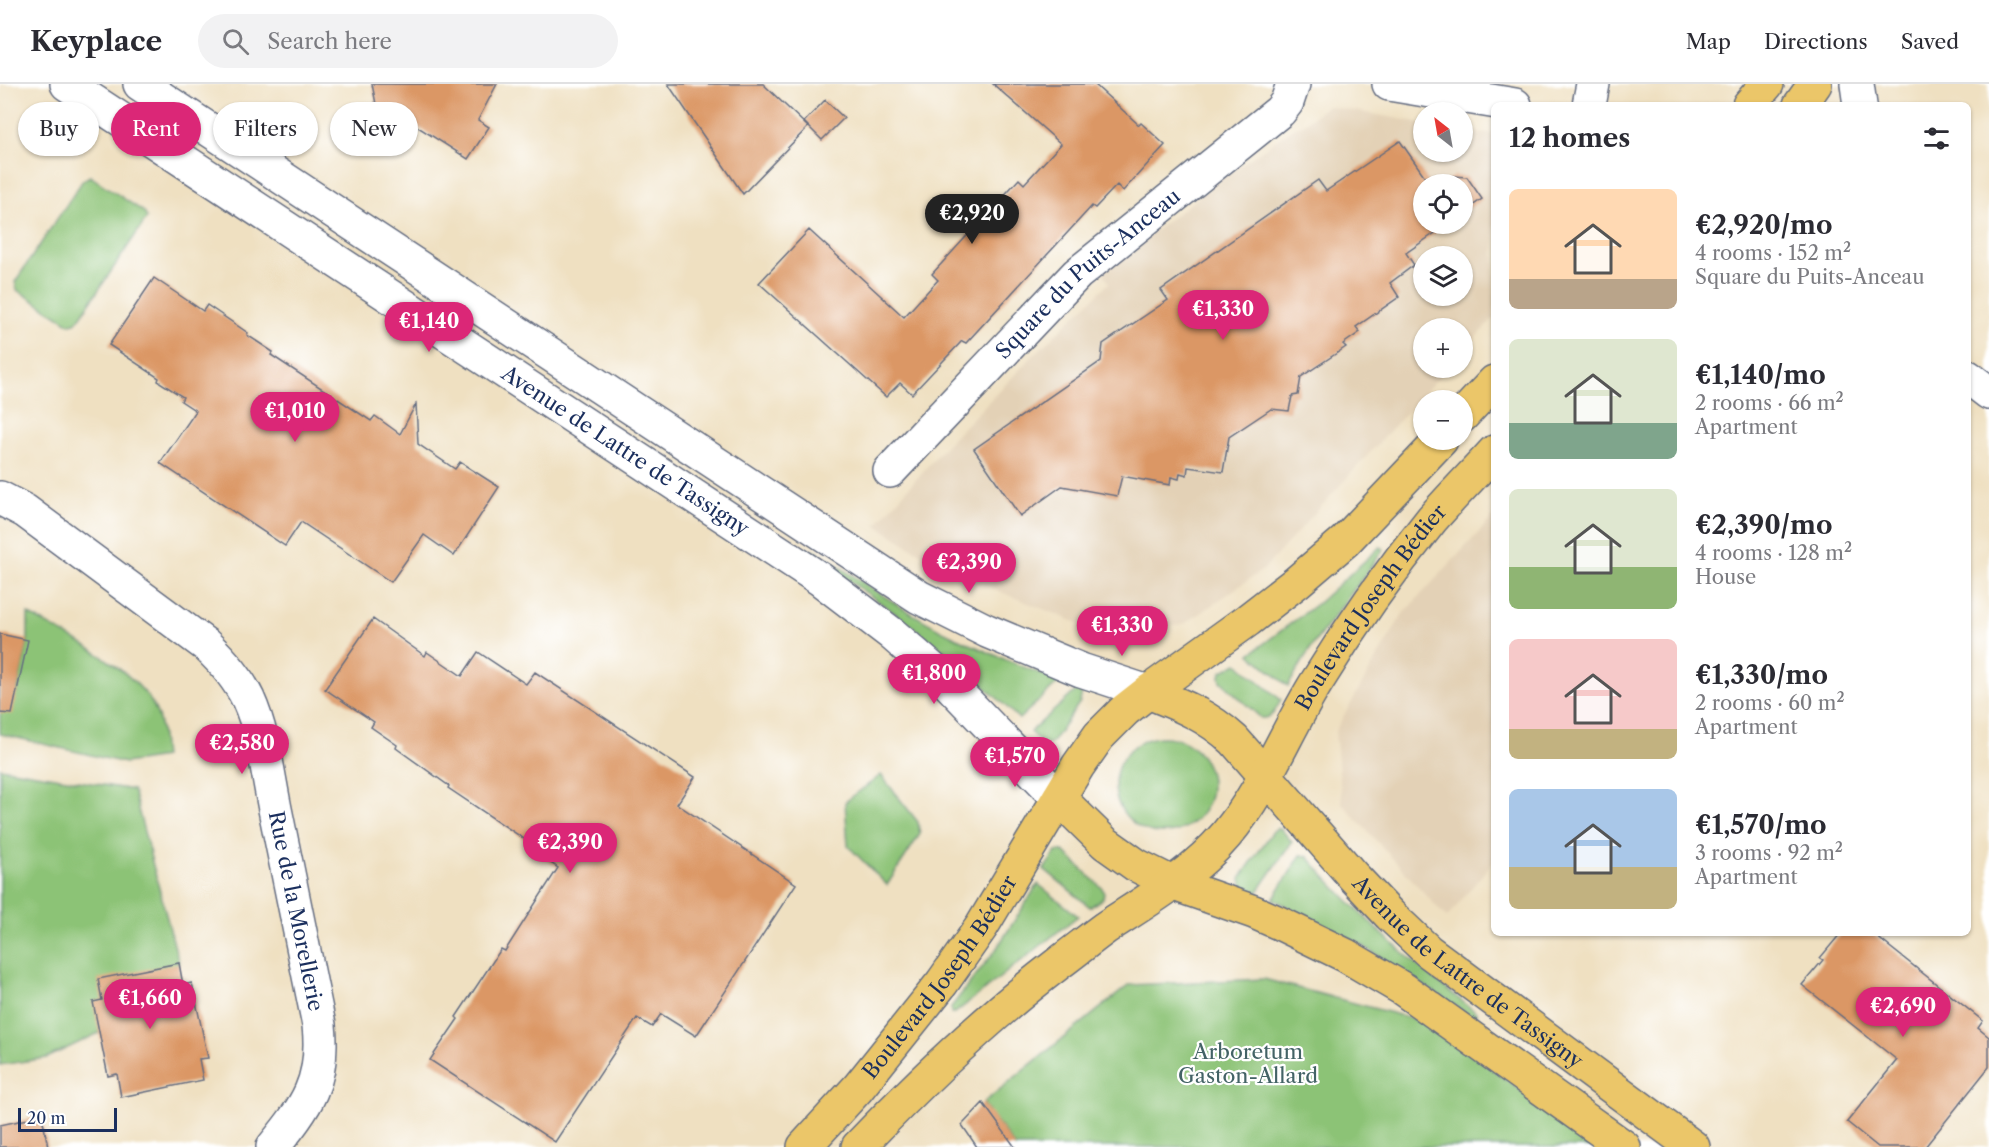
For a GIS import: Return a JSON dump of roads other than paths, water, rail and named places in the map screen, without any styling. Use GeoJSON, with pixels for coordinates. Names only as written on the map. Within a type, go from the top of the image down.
{"type":"FeatureCollection","features":[{"type":"Feature","properties":{"kind":"main road"},"geometry":{"type":"LineString","coordinates":[[1752,102],[1767,84]]}},
{"type":"Feature","properties":{"kind":"main road"},"geometry":{"type":"LineString","coordinates":[[1802,102],[1815,84]]}},
{"type":"Feature","properties":{"kind":"main road"},"geometry":{"type":"LineString","coordinates":[[1473,404],[1491,385]]}},
{"type":"Feature","properties":{"kind":"main road"},"geometry":{"type":"LineString","coordinates":[[1148,692],[1191,709],[1221,728],[1265,775],[1247,808],[1225,836],[1201,862],[1174,884],[1136,865],[1105,843],[1059,798],[1099,736],[1125,710],[1148,692],[1248,620],[1298,582],[1344,541],[1431,450]]}},
{"type":"Feature","properties":{"kind":"main road","name":"Boulevard Joseph Bédier"},"geometry":{"type":"LineString","coordinates":[[1265,775],[1302,706],[1336,651],[1383,583],[1433,518],[1491,455]]}},
{"type":"Feature","properties":{"kind":"main road","name":"Avenue de Lattre de Tassigny"},"geometry":{"type":"LineString","coordinates":[[1265,775],[1353,876],[1428,951],[1693,1147]]}},
{"type":"Feature","properties":{"kind":"main road","name":"Boulevard Joseph Bédier"},"geometry":{"type":"LineString","coordinates":[[804,1147],[858,1088],[942,983],[982,926],[1059,798]]}},
{"type":"Feature","properties":{"kind":"main road","name":"Boulevard Joseph Bédier"},"geometry":{"type":"LineString","coordinates":[[858,1147],[933,1071],[1013,1000],[1103,930],[1174,884]]}},
{"type":"Feature","properties":{"kind":"main road","name":"Avenue de Lattre de Tassigny"},"geometry":{"type":"LineString","coordinates":[[1174,884],[1254,912],[1345,955],[1403,989],[1624,1147]]}},
{"type":"Feature","properties":{"kind":"street","name":"Avenue de Lattre de Tassigny"},"geometry":{"type":"LineString","coordinates":[[67,84],[820,579],[892,634],[946,681],[1059,798]]}},
{"type":"Feature","properties":{"kind":"street","name":"Avenue de Lattre de Tassigny"},"geometry":{"type":"LineString","coordinates":[[140,84],[919,597],[987,631],[1080,670],[1148,692]]}},
{"type":"Feature","properties":{"kind":"street","name":"Square du Puits-Anceau"},"geometry":{"type":"LineString","coordinates":[[890,471],[1077,274],[1274,117],[1287,102],[1293,84]]}},
{"type":"Feature","properties":{"kind":"street"},"geometry":{"type":"LineString","coordinates":[[1389,84],[1497,102]]}},
{"type":"Feature","properties":{"kind":"street"},"geometry":{"type":"LineString","coordinates":[[1589,102],[1593,84]]}},
{"type":"Feature","properties":{"kind":"street"},"geometry":{"type":"LineString","coordinates":[[1857,84],[1860,102]]}},
{"type":"Feature","properties":{"kind":"street"},"geometry":{"type":"LineString","coordinates":[[1971,379],[1989,393]]}},
{"type":"Feature","properties":{"kind":"street","name":"Rue de la Morellerie"},"geometry":{"type":"LineString","coordinates":[[0,498],[39,521],[206,645],[224,662],[248,700],[255,717],[264,757],[321,1044],[317,1078],[308,1100],[273,1147]]}},
{"type":"Feature","properties":{"kind":"park label","name":"Arboretum Gaston-Allard"},"geometry":{"type":"Point","coordinates":[1248,1064]}}]}
